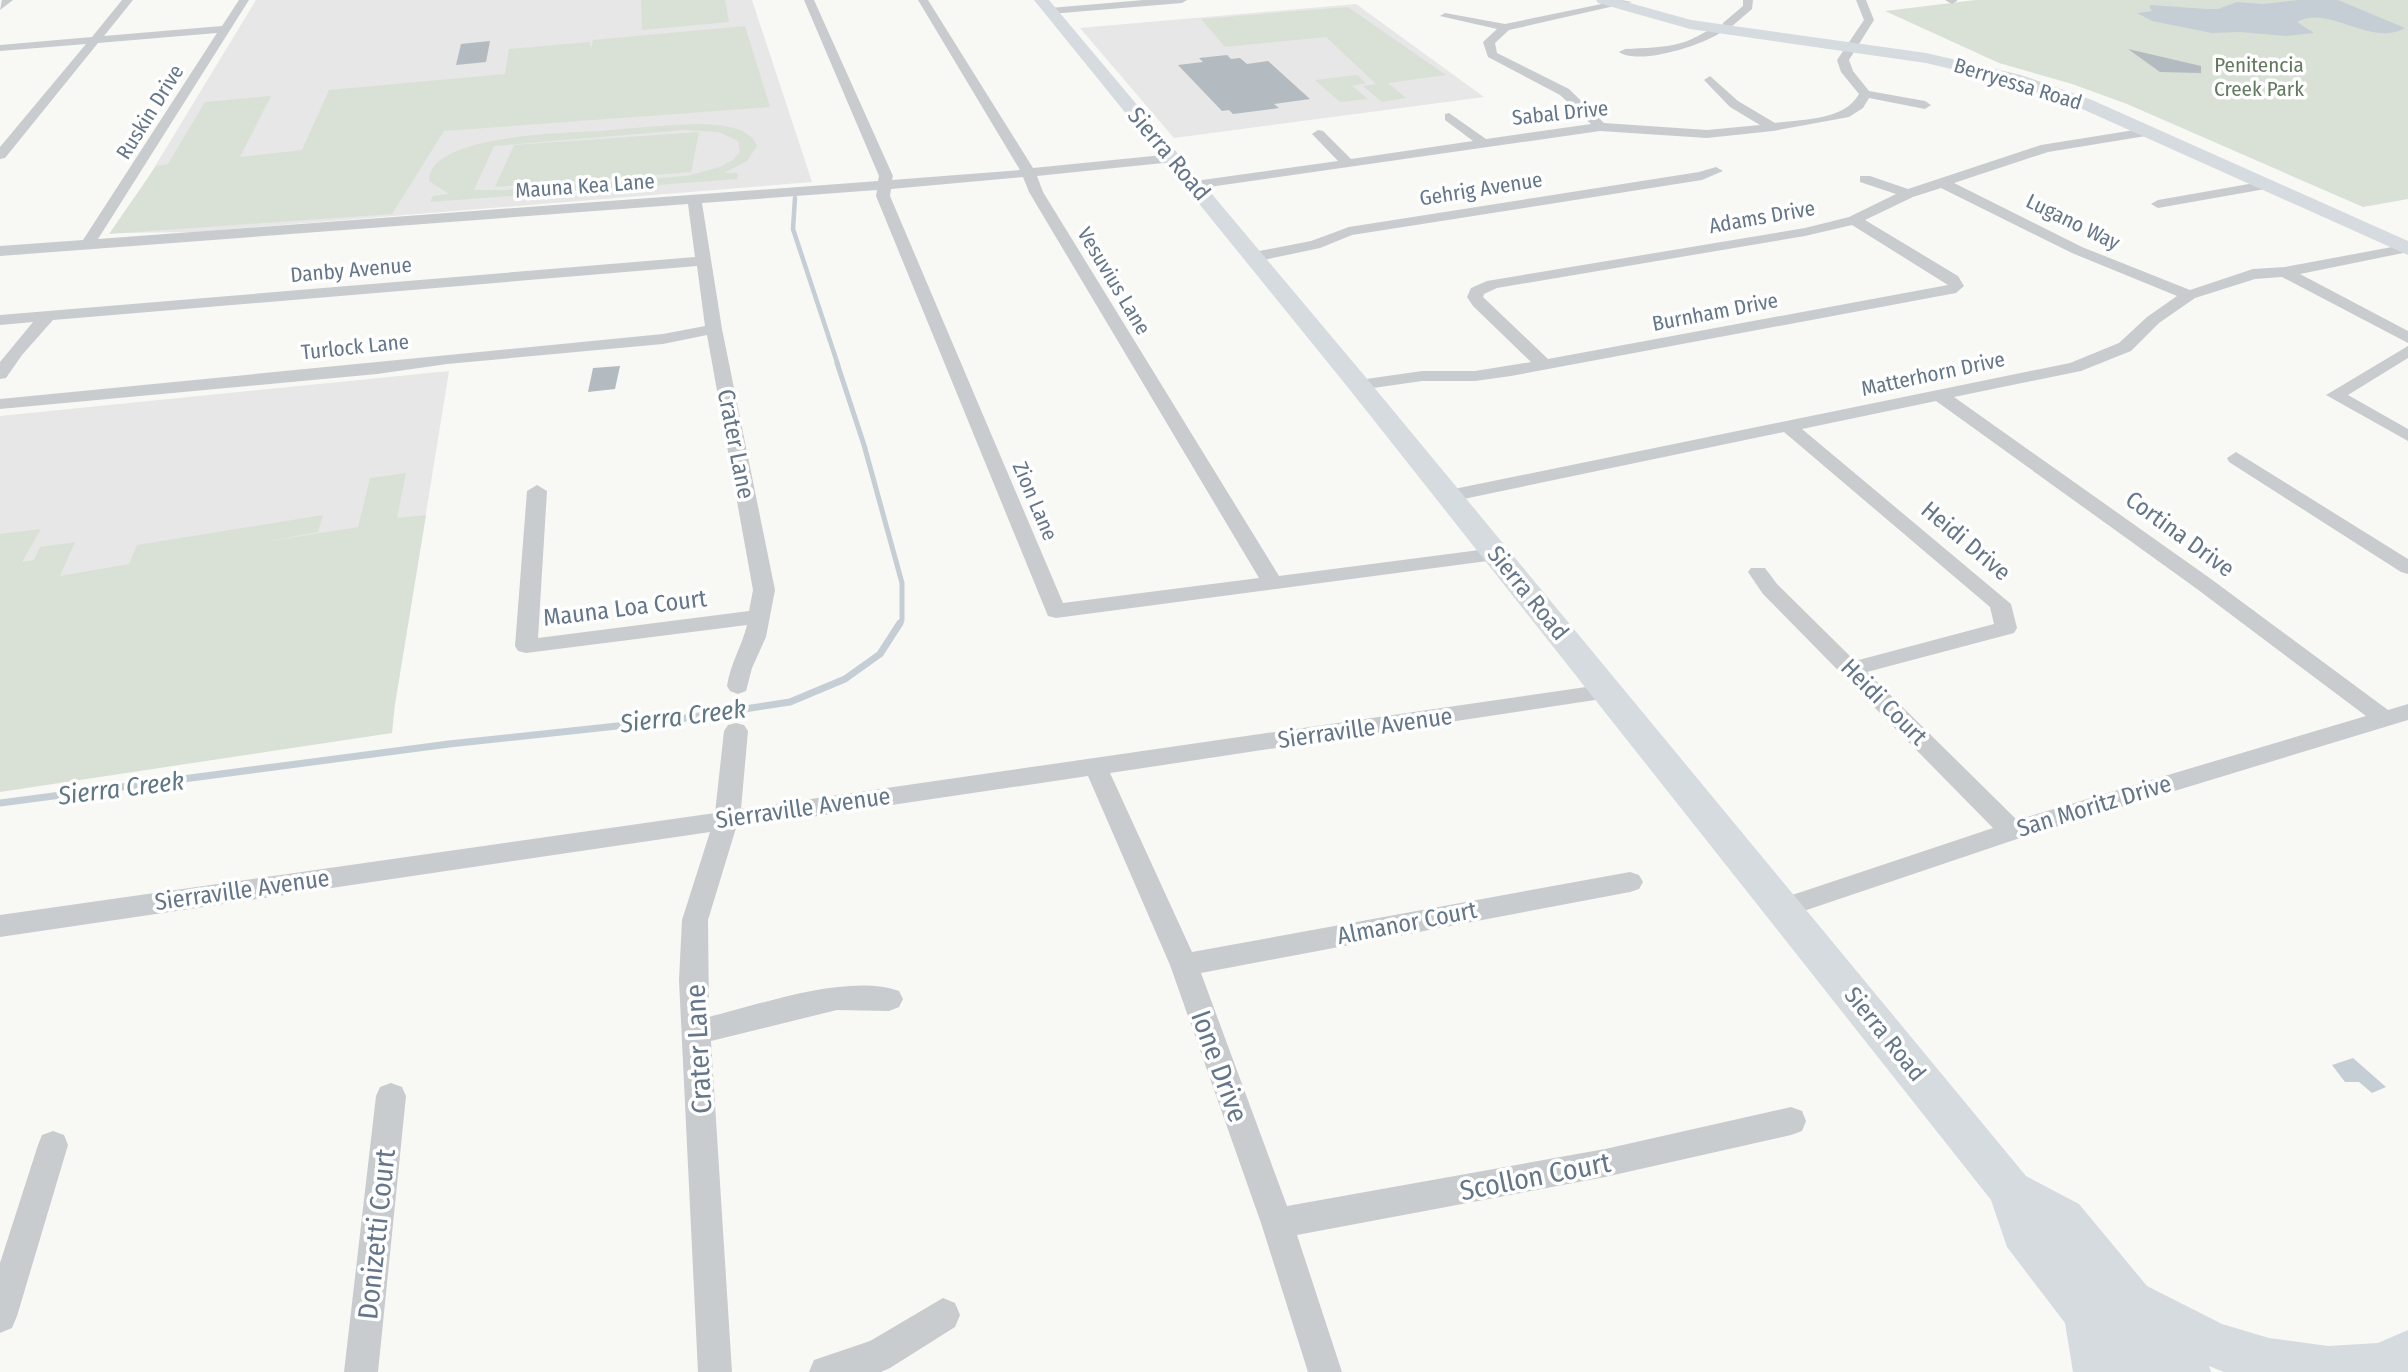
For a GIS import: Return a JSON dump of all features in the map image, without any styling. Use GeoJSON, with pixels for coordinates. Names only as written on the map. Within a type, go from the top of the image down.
{"type":"FeatureCollection","features":[{"type":"Feature","properties":{"kind":"street"},"geometry":{"type":"LineString","coordinates":[[0,7],[8,0]]}},
{"type":"Feature","properties":{"kind":"street"},"geometry":{"type":"LineString","coordinates":[[0,155],[128,0]]}},
{"type":"Feature","properties":{"kind":"street","name":"Ruskin Drive"},"geometry":{"type":"LineString","coordinates":[[87,244],[244,0]]}},
{"type":"Feature","properties":{"kind":"street","name":"Zion Lane"},"geometry":{"type":"LineString","coordinates":[[809,0],[886,176],[883,196],[1056,611],[1495,554]]}},
{"type":"Feature","properties":{"kind":"street","name":"Vesuvius Lane"},"geometry":{"type":"LineString","coordinates":[[923,0],[1272,582]]}},
{"type":"Feature","properties":{"kind":"street"},"geometry":{"type":"LineString","coordinates":[[1046,5],[1182,0]]}},
{"type":"Feature","properties":{"kind":"street"},"geometry":{"type":"LineString","coordinates":[[1625,52],[1672,49],[1696,44],[1748,7],[1748,0]]}},
{"type":"Feature","properties":{"kind":"street"},"geometry":{"type":"LineString","coordinates":[[1861,0],[1869,20],[1843,60],[1847,72],[1865,94],[1925,105]]}},
{"type":"Feature","properties":{"kind":"street"},"geometry":{"type":"LineString","coordinates":[[1445,16],[1505,27],[1617,2]]}},
{"type":"Feature","properties":{"kind":"street","name":"Berryessa Road"},"geometry":{"type":"LineString","coordinates":[[1617,2],[1723,27],[1933,53],[2024,74],[2092,96],[2167,127],[2267,179],[2407,243]]}},
{"type":"Feature","properties":{"kind":"street","name":"Sierra Road"},"geometry":{"type":"LineString","coordinates":[[1046,5],[1359,385],[2010,1190],[2063,1219],[2109,1308],[2133,1372]]}},
{"type":"Feature","properties":{"kind":"street"},"geometry":{"type":"LineString","coordinates":[[1505,27],[1489,42],[1492,55],[1575,99],[1601,127]]}},
{"type":"Feature","properties":{"kind":"street"},"geometry":{"type":"LineString","coordinates":[[0,48],[226,29]]}},
{"type":"Feature","properties":{"kind":"street","name":"Berryessa Road"},"geometry":{"type":"LineString","coordinates":[[1854,44],[1979,69],[2055,92],[2267,179]]}},
{"type":"Feature","properties":{"kind":"street"},"geometry":{"type":"LineString","coordinates":[[1710,80],[1734,104],[1773,127]]}},
{"type":"Feature","properties":{"kind":"street","name":"Sabal Drive"},"geometry":{"type":"LineString","coordinates":[[1195,185],[1601,127],[1707,134],[1773,127],[1845,114],[1859,105],[1865,94]]}},
{"type":"Feature","properties":{"kind":"street"},"geometry":{"type":"LineString","coordinates":[[2100,110],[2145,124],[2167,127]]}},
{"type":"Feature","properties":{"kind":"street"},"geometry":{"type":"LineString","coordinates":[[1449,117],[1483,143]]}},
{"type":"Feature","properties":{"kind":"street","name":"Adams Drive"},"geometry":{"type":"LineString","coordinates":[[1544,365],[1479,303],[1475,297],[1477,291],[1493,284],[1805,232],[1854,220],[1940,182],[2046,148],[2147,132]]}},
{"type":"Feature","properties":{"kind":"street"},"geometry":{"type":"LineString","coordinates":[[1318,134],[1347,162]]}},
{"type":"Feature","properties":{"kind":"street","name":"Mauna Kea Lane"},"geometry":{"type":"LineString","coordinates":[[0,251],[884,185],[1172,158]]}},
{"type":"Feature","properties":{"kind":"street","name":"Gehrig Avenue"},"geometry":{"type":"LineString","coordinates":[[1254,257],[1315,245],[1349,231],[1702,176],[1716,171]]}},
{"type":"Feature","properties":{"kind":"street"},"geometry":{"type":"LineString","coordinates":[[1865,178],[1908,194]]}},
{"type":"Feature","properties":{"kind":"street"},"geometry":{"type":"LineString","coordinates":[[2158,204],[2267,179]]}},
{"type":"Feature","properties":{"kind":"street","name":"Lugano Way"},"geometry":{"type":"LineString","coordinates":[[1940,182],[2077,250],[2189,295]]}},
{"type":"Feature","properties":{"kind":"street","name":"Crater Lane"},"geometry":{"type":"LineString","coordinates":[[694,199],[714,329],[764,590],[755,637],[741,668],[738,686]]}},
{"type":"Feature","properties":{"kind":"street","name":"Burnham Drive"},"geometry":{"type":"LineString","coordinates":[[1359,385],[1422,376],[1475,376],[1544,365],[1950,290],[1955,286],[1953,279],[1854,220]]}},
{"type":"Feature","properties":{"kind":"street","name":"Matterhorn Drive"},"geometry":{"type":"LineString","coordinates":[[1449,496],[2075,367],[2125,347],[2153,320],[2189,295],[2253,274],[2285,272],[2407,243]]}},
{"type":"Feature","properties":{"kind":"street","name":"Danby Avenue"},"geometry":{"type":"LineString","coordinates":[[0,320],[705,261]]}},
{"type":"Feature","properties":{"kind":"street"},"geometry":{"type":"LineString","coordinates":[[2285,272],[2408,338]]}},
{"type":"Feature","properties":{"kind":"street"},"geometry":{"type":"LineString","coordinates":[[0,374],[16,351],[47,317]]}},
{"type":"Feature","properties":{"kind":"street","name":"Turlock Lane"},"geometry":{"type":"LineString","coordinates":[[0,404],[663,339],[714,329]]}},
{"type":"Feature","properties":{"kind":"street"},"geometry":{"type":"LineString","coordinates":[[2408,351],[2335,395],[2408,436]]}},
{"type":"Feature","properties":{"kind":"street","name":"Cortina Drive"},"geometry":{"type":"LineString","coordinates":[[1941,396],[2204,584],[2397,715]]}},
{"type":"Feature","properties":{"kind":"street","name":"Heidi Drive"},"geometry":{"type":"LineString","coordinates":[[1788,427],[2000,604],[2006,628],[1851,669]]}},
{"type":"Feature","properties":{"kind":"street"},"geometry":{"type":"LineString","coordinates":[[2236,458],[2408,568]]}},
{"type":"Feature","properties":{"kind":"street","name":"Mauna Loa Court"},"geometry":{"type":"LineString","coordinates":[[537,491],[526,646],[715,624],[757,616]]}},
{"type":"Feature","properties":{"kind":"street","name":"Heidi Court"},"geometry":{"type":"LineString","coordinates":[[1758,572],[1770,589],[2012,831]]}},
{"type":"Feature","properties":{"kind":"street","name":"Sierraville Avenue"},"geometry":{"type":"LineString","coordinates":[[0,926],[726,818],[1096,768],[1607,692]]}},
{"type":"Feature","properties":{"kind":"street","name":"San Moritz Drive"},"geometry":{"type":"LineString","coordinates":[[1783,908],[2012,831],[2397,715]]}},
{"type":"Feature","properties":{"kind":"street","name":"Crater Lane"},"geometry":{"type":"LineString","coordinates":[[715,1372],[693,980],[695,920],[731,799],[736,731]]}},
{"type":"Feature","properties":{"kind":"street","name":"Ione Drive"},"geometry":{"type":"LineString","coordinates":[[1096,768],[1184,965],[1277,1223],[1325,1372]]}},
{"type":"Feature","properties":{"kind":"street","name":"Almanor Court"},"geometry":{"type":"LineString","coordinates":[[1184,965],[1630,882]]}},
{"type":"Feature","properties":{"kind":"street"},"geometry":{"type":"LineString","coordinates":[[697,1032],[837,998],[890,999]]}},
{"type":"Feature","properties":{"kind":"street","name":"Donizetti Court"},"geometry":{"type":"LineString","coordinates":[[361,1372],[391,1096]]}},
{"type":"Feature","properties":{"kind":"street","name":"Scollon Court"},"geometry":{"type":"LineString","coordinates":[[1277,1223],[1605,1163],[1791,1121]]}},
{"type":"Feature","properties":{"kind":"street"},"geometry":{"type":"LineString","coordinates":[[0,1316],[53,1145]]}},
{"type":"Feature","properties":{"kind":"street"},"geometry":{"type":"LineString","coordinates":[[2097,1372],[2109,1308],[2221,1349],[2255,1358],[2323,1370],[2384,1366]]}},
{"type":"Feature","properties":{"kind":"street","name":"Sierra Road"},"geometry":{"type":"LineString","coordinates":[[2109,1308],[2187,1372]]}},
{"type":"Feature","properties":{"kind":"street"},"geometry":{"type":"LineString","coordinates":[[826,1372],[878,1356],[943,1315]]}},
{"type":"Feature","properties":{"kind":"shaded area"},"geometry":{"type":"Polygon","coordinates":[[[256,0],[752,0],[812,182],[195,232],[117,233],[256,0]]]}},
{"type":"Feature","properties":{"kind":"shaded area"},"geometry":{"type":"Polygon","coordinates":[[[2298,0],[2338,0],[2405,28],[2392,33],[2378,33],[2323,18],[2309,18],[2297,22],[2314,33],[2286,36],[2240,32],[2212,33],[2152,21],[2137,13],[2152,11],[2149,6],[2152,5],[2218,9],[2237,2],[2263,4],[2298,0]]]}},
{"type":"Feature","properties":{"kind":"shaded area"},"geometry":{"type":"Polygon","coordinates":[[[1356,4],[1484,97],[1174,138],[1080,28],[1356,4]]]}},
{"type":"Feature","properties":{"kind":"shaded area"},"geometry":{"type":"Polygon","coordinates":[[[449,371],[395,704],[0,754],[0,416],[449,371]]]}},
{"type":"Feature","properties":{"kind":"shaded area"},"geometry":{"type":"Polygon","coordinates":[[[2353,1058],[2386,1087],[2372,1093],[2359,1082],[2345,1082],[2332,1065],[2353,1058]]]}},
{"type":"Feature","properties":{"kind":"green space"},"geometry":{"type":"Polygon","coordinates":[[[641,0],[725,0],[729,22],[642,30],[641,0]]]}},
{"type":"Feature","properties":{"kind":"green space","name":"Penitencia Creek Park"},"geometry":{"type":"Polygon","coordinates":[[[1976,0],[2408,0],[2408,199],[2363,207],[2127,104],[2072,84],[1999,63],[1885,11],[1976,0]]]}},
{"type":"Feature","properties":{"kind":"green space"},"geometry":{"type":"Polygon","coordinates":[[[1348,7],[1446,75],[1388,83],[1406,98],[1382,102],[1363,86],[1376,84],[1326,37],[1225,47],[1201,19],[1348,7]]]}},
{"type":"Feature","properties":{"kind":"green space"},"geometry":{"type":"Polygon","coordinates":[[[745,26],[770,107],[444,131],[392,214],[109,234],[156,166],[168,164],[205,102],[271,96],[240,157],[302,150],[329,90],[505,74],[509,49],[590,42],[591,50],[593,40],[745,26]]]}},
{"type":"Feature","properties":{"kind":"green space"},"geometry":{"type":"Polygon","coordinates":[[[1357,75],[1366,83],[1352,86],[1368,99],[1340,102],[1315,80],[1357,75]]]}},
{"type":"Feature","properties":{"kind":"green space"},"geometry":{"type":"Polygon","coordinates":[[[698,124],[732,127],[753,139],[757,146],[747,161],[724,173],[738,173],[737,179],[430,202],[433,196],[449,194],[429,181],[435,165],[451,154],[474,145],[532,135],[698,124]],[[684,130],[494,146],[474,190],[687,176],[720,167],[733,160],[740,152],[738,141],[719,132],[684,130]]]}},
{"type":"Feature","properties":{"kind":"green space"},"geometry":{"type":"Polygon","coordinates":[[[699,132],[691,172],[495,187],[514,145],[699,132]]]}},
{"type":"Feature","properties":{"kind":"green space"},"geometry":{"type":"Polygon","coordinates":[[[406,473],[397,518],[426,515],[392,733],[0,792],[0,534],[41,529],[22,562],[34,560],[40,547],[75,542],[60,576],[129,564],[137,545],[323,515],[318,532],[264,542],[358,527],[370,478],[406,473]]]}},
{"type":"Feature","properties":{"kind":"building"},"geometry":{"type":"Polygon","coordinates":[[[490,41],[486,62],[456,65],[461,44],[490,41]]]}},
{"type":"Feature","properties":{"kind":"building"},"geometry":{"type":"Polygon","coordinates":[[[2128,49],[2201,66],[2201,73],[2160,72],[2128,49]]]}},
{"type":"Feature","properties":{"kind":"building"},"geometry":{"type":"Polygon","coordinates":[[[1227,55],[1231,59],[1240,58],[1247,64],[1268,61],[1310,99],[1274,104],[1279,108],[1233,114],[1229,110],[1222,111],[1178,65],[1203,62],[1199,58],[1227,55]]]}},
{"type":"Feature","properties":{"kind":"building"},"geometry":{"type":"Polygon","coordinates":[[[620,366],[615,389],[588,392],[593,368],[620,366]]]}},
{"type":"Feature","properties":{"kind":"waterway","name":"Sierra Creek"},"geometry":{"type":"LineString","coordinates":[[795,198],[793,229],[838,365]]}},
{"type":"Feature","properties":{"kind":"waterway","name":"Sierra Creek"},"geometry":{"type":"LineString","coordinates":[[837,363],[864,445],[902,583],[902,620],[899,624]]}},
{"type":"Feature","properties":{"kind":"waterway","name":"Sierra Creek"},"geometry":{"type":"LineString","coordinates":[[0,803],[449,744],[673,720],[790,702],[845,679],[880,654],[900,623]]}}]}
